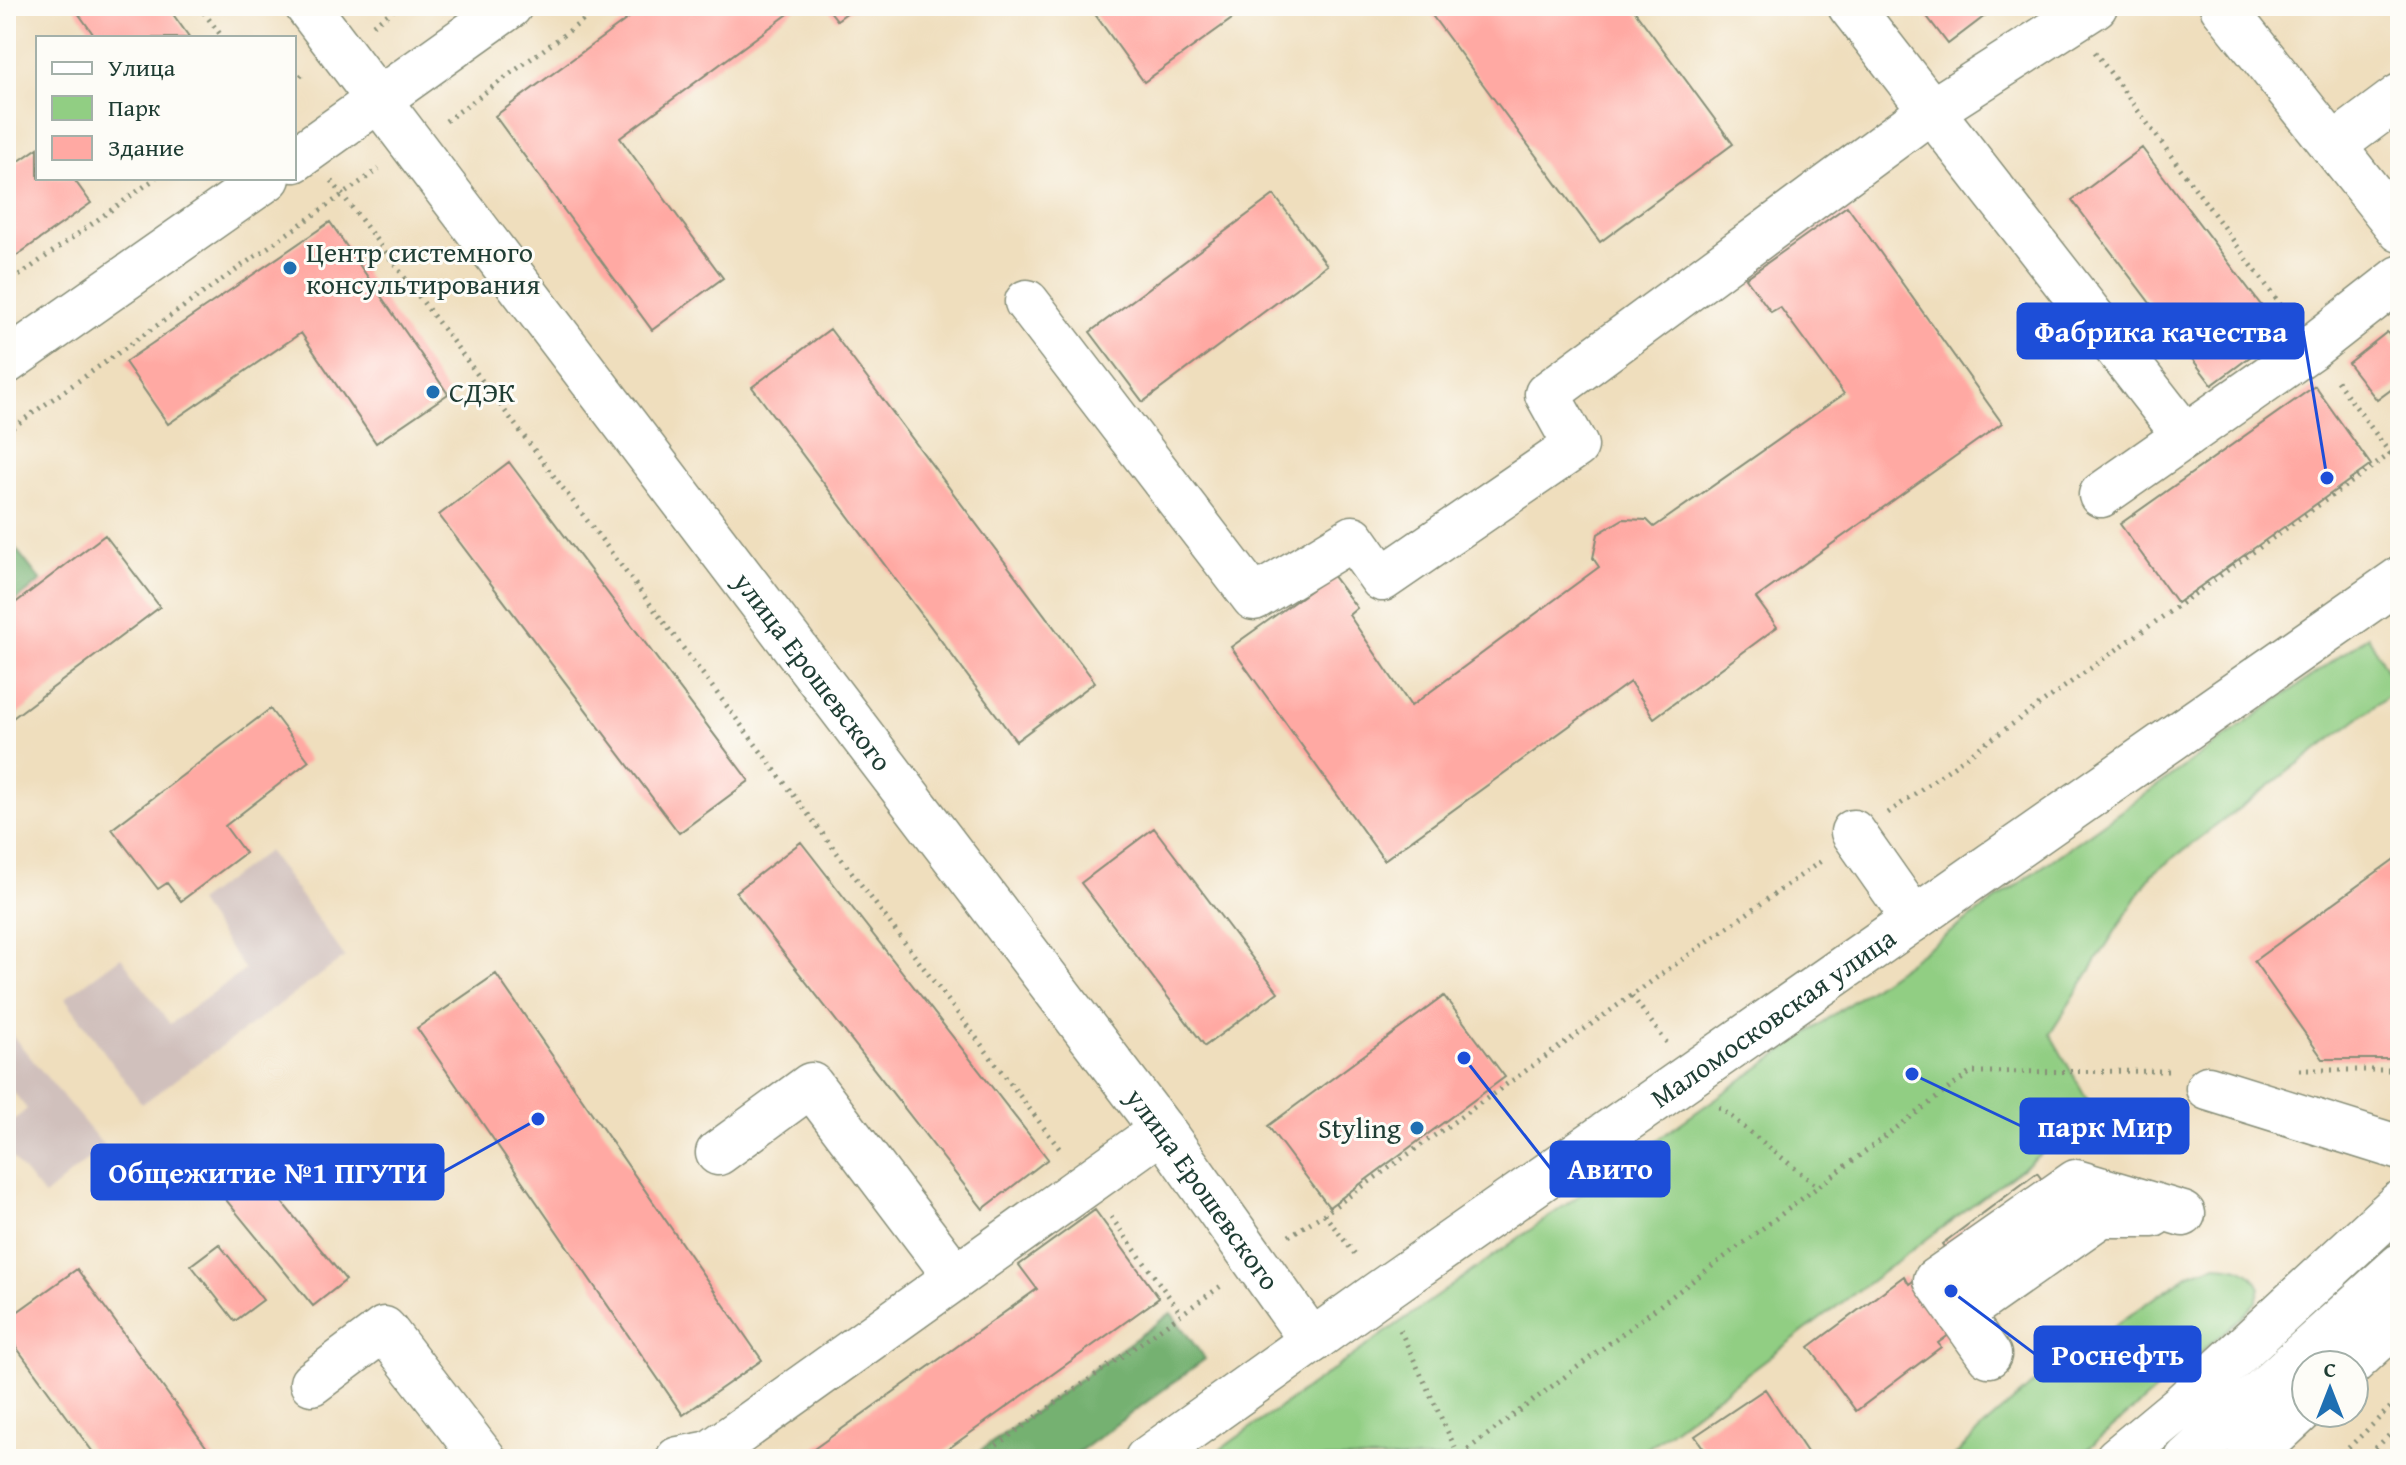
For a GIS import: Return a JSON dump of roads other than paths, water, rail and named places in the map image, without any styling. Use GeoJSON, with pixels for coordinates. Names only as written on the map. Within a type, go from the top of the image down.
{"type":"FeatureCollection","features":[{"type":"Feature","properties":{"kind":"street","name":"улица Ерошевского"},"geometry":{"type":"LineString","coordinates":[[307,6],[1162,1130],[1312,1341]]}},
{"type":"Feature","properties":{"kind":"street"},"geometry":{"type":"LineString","coordinates":[[301,155],[510,6]]}},
{"type":"Feature","properties":{"kind":"street"},"geometry":{"type":"LineString","coordinates":[[1850,6],[2185,436]]}},
{"type":"Feature","properties":{"kind":"street"},"geometry":{"type":"LineString","coordinates":[[2222,6],[2400,230]]}},
{"type":"Feature","properties":{"kind":"street"},"geometry":{"type":"LineString","coordinates":[[1027,302],[1254,598],[1353,538],[1382,579],[1576,446],[1547,394],[1930,111],[2084,14]]}},
{"type":"Feature","properties":{"kind":"street"},"geometry":{"type":"LineString","coordinates":[[2333,146],[2400,96]]}},
{"type":"Feature","properties":{"kind":"street"},"geometry":{"type":"LineString","coordinates":[[6,362],[265,180]]}},
{"type":"Feature","properties":{"kind":"street"},"geometry":{"type":"LineString","coordinates":[[2101,495],[2312,347],[2400,278]]}},
{"type":"Feature","properties":{"kind":"street","name":"Маломосковская улица"},"geometry":{"type":"LineString","coordinates":[[1147,1459],[2400,579]]}},
{"type":"Feature","properties":{"kind":"street"},"geometry":{"type":"LineString","coordinates":[[1853,832],[1914,919]]}},
{"type":"Feature","properties":{"kind":"street"},"geometry":{"type":"LineString","coordinates":[[2193,1080],[2400,1148]]}},
{"type":"Feature","properties":{"kind":"street"},"geometry":{"type":"LineString","coordinates":[[718,1153],[811,1085],[956,1277]]}},
{"type":"Feature","properties":{"kind":"street"},"geometry":{"type":"LineString","coordinates":[[678,1459],[710,1453],[1162,1130]]}},
{"type":"Feature","properties":{"kind":"street"},"geometry":{"type":"LineString","coordinates":[[1989,1355],[1936,1280],[2076,1182],[2183,1214]]}},
{"type":"Feature","properties":{"kind":"street"},"geometry":{"type":"LineString","coordinates":[[2117,1459],[2182,1405],[2400,1203]]}},
{"type":"Feature","properties":{"kind":"street"},"geometry":{"type":"LineString","coordinates":[[2187,1459],[2400,1266]]}},
{"type":"Feature","properties":{"kind":"street"},"geometry":{"type":"LineString","coordinates":[[2367,1349],[2400,1319]]}},
{"type":"Feature","properties":{"kind":"street"},"geometry":{"type":"LineString","coordinates":[[312,1383],[384,1329],[484,1459]]}},
{"type":"Feature","properties":{"kind":"street"},"geometry":{"type":"LineString","coordinates":[[2249,1459],[2290,1421]]}},
{"type":"Feature","properties":{"kind":"place","name":"Центр системного консультирования"},"geometry":{"type":"Point","coordinates":[290,268]}},
{"type":"Feature","properties":{"kind":"place","name":"СДЭК"},"geometry":{"type":"Point","coordinates":[433,392]}},
{"type":"Feature","properties":{"kind":"place","name":"Фабрика качества"},"geometry":{"type":"Point","coordinates":[2327,478]}},
{"type":"Feature","properties":{"kind":"place","name":"Авито"},"geometry":{"type":"Point","coordinates":[1464,1058]}},
{"type":"Feature","properties":{"kind":"place","name":"парк Мир"},"geometry":{"type":"Point","coordinates":[1912,1074]}},
{"type":"Feature","properties":{"kind":"place","name":"Общежитие №1 ПГУТИ"},"geometry":{"type":"Point","coordinates":[538,1119]}},
{"type":"Feature","properties":{"kind":"place","name":"Styling"},"geometry":{"type":"Point","coordinates":[1417,1128]}},
{"type":"Feature","properties":{"kind":"place","name":"Роснефть"},"geometry":{"type":"Point","coordinates":[1951,1291]}}]}
